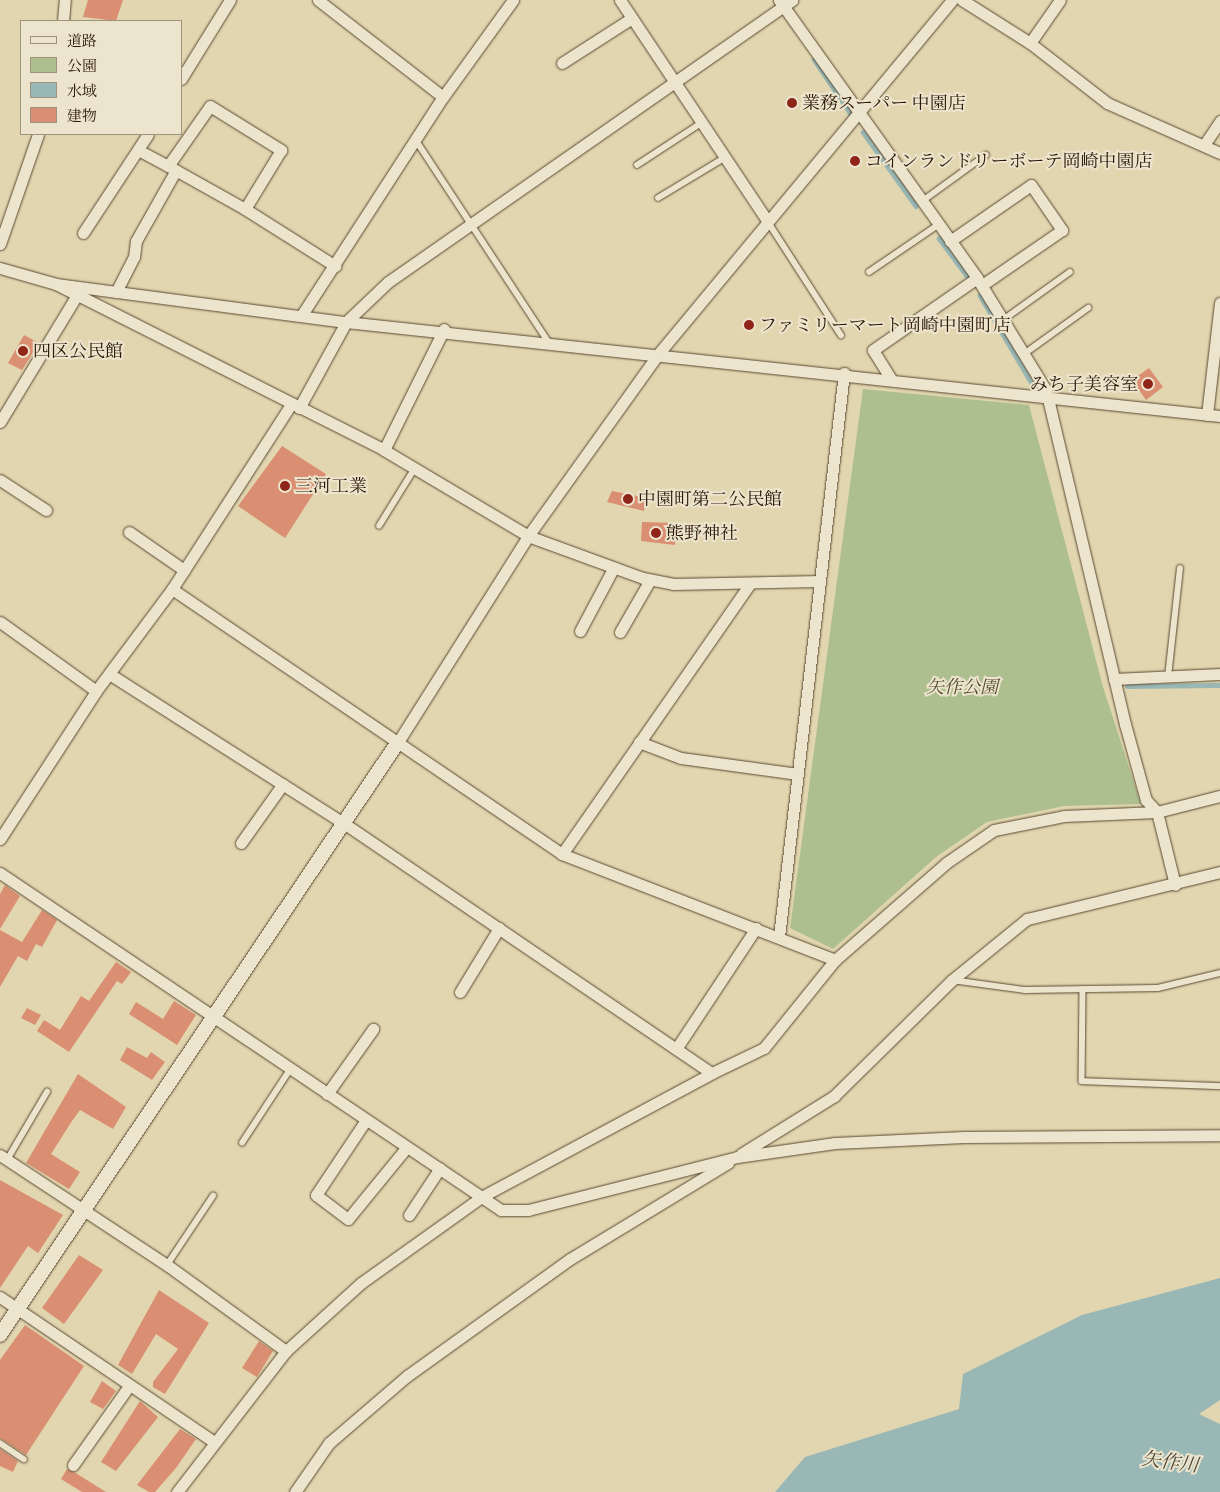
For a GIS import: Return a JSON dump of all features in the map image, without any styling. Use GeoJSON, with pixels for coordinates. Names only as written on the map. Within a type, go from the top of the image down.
{"type":"FeatureCollection","features":[{"type":"Feature","properties":{"kind":"street"},"geometry":{"type":"LineString","coordinates":[[63,20],[65,0]]}},
{"type":"Feature","properties":{"kind":"street"},"geometry":{"type":"LineString","coordinates":[[182,77],[230,0]]}},
{"type":"Feature","properties":{"kind":"street"},"geometry":{"type":"LineString","coordinates":[[318,0],[443,97]]}},
{"type":"Feature","properties":{"kind":"street"},"geometry":{"type":"LineString","coordinates":[[620,0],[766,219]]}},
{"type":"Feature","properties":{"kind":"street"},"geometry":{"type":"LineString","coordinates":[[0,1335],[345,824],[528,536],[658,353],[766,219],[859,117],[952,0]]}},
{"type":"Feature","properties":{"kind":"street"},"geometry":{"type":"LineString","coordinates":[[962,0],[1030,42],[1107,103],[1220,153]]}},
{"type":"Feature","properties":{"kind":"street"},"geometry":{"type":"LineString","coordinates":[[1030,42],[1060,0]]}},
{"type":"Feature","properties":{"kind":"street"},"geometry":{"type":"LineString","coordinates":[[303,313],[443,97],[509,2]]}},
{"type":"Feature","properties":{"kind":"street"},"geometry":{"type":"LineString","coordinates":[[0,839],[96,691],[111,675],[172,589],[294,407],[346,322],[388,282],[785,2],[859,117],[979,282],[1024,354],[1049,400],[1114,679],[1146,800],[1157,812],[1175,885]]}},
{"type":"Feature","properties":{"kind":"street"},"geometry":{"type":"LineString","coordinates":[[562,63],[632,18]]}},
{"type":"Feature","properties":{"kind":"street"},"geometry":{"type":"LineString","coordinates":[[116,292],[134,257],[136,241],[172,168],[210,106],[281,150],[244,209]]}},
{"type":"Feature","properties":{"kind":"street"},"geometry":{"type":"LineString","coordinates":[[1204,145],[1220,121]]}},
{"type":"Feature","properties":{"kind":"street"},"geometry":{"type":"LineString","coordinates":[[0,244],[38,135]]}},
{"type":"Feature","properties":{"kind":"street"},"geometry":{"type":"LineString","coordinates":[[83,233],[147,135]]}},
{"type":"Feature","properties":{"kind":"street"},"geometry":{"type":"LineString","coordinates":[[138,150],[244,209],[335,266]]}},
{"type":"Feature","properties":{"kind":"street"},"geometry":{"type":"LineString","coordinates":[[891,379],[873,350],[1062,230],[1031,185],[950,241]]}},
{"type":"Feature","properties":{"kind":"street"},"geometry":{"type":"LineString","coordinates":[[0,268],[56,284],[303,313],[346,322],[444,329],[844,373],[1049,400],[1220,416]]}},
{"type":"Feature","properties":{"kind":"street"},"geometry":{"type":"LineString","coordinates":[[56,284],[294,407],[384,450],[528,536],[650,580],[673,584],[820,581]]}},
{"type":"Feature","properties":{"kind":"street"},"geometry":{"type":"LineString","coordinates":[[0,422],[77,296]]}},
{"type":"Feature","properties":{"kind":"street"},"geometry":{"type":"LineString","coordinates":[[1208,415],[1220,303]]}},
{"type":"Feature","properties":{"kind":"street"},"geometry":{"type":"LineString","coordinates":[[384,450],[444,329]]}},
{"type":"Feature","properties":{"kind":"street"},"geometry":{"type":"LineString","coordinates":[[779,936],[844,373]]}},
{"type":"Feature","properties":{"kind":"street"},"geometry":{"type":"LineString","coordinates":[[0,480],[46,510]]}},
{"type":"Feature","properties":{"kind":"street"},"geometry":{"type":"LineString","coordinates":[[129,532],[184,570]]}},
{"type":"Feature","properties":{"kind":"street"},"geometry":{"type":"LineString","coordinates":[[580,631],[614,568]]}},
{"type":"Feature","properties":{"kind":"street"},"geometry":{"type":"LineString","coordinates":[[620,632],[650,580]]}},
{"type":"Feature","properties":{"kind":"street"},"geometry":{"type":"LineString","coordinates":[[562,854],[750,583]]}},
{"type":"Feature","properties":{"kind":"street"},"geometry":{"type":"LineString","coordinates":[[172,589],[562,854],[779,936],[836,960]]}},
{"type":"Feature","properties":{"kind":"street"},"geometry":{"type":"LineString","coordinates":[[0,622],[96,691]]}},
{"type":"Feature","properties":{"kind":"street"},"geometry":{"type":"LineString","coordinates":[[1114,679],[1220,674]]}},
{"type":"Feature","properties":{"kind":"street"},"geometry":{"type":"LineString","coordinates":[[111,675],[345,824],[712,1073]]}},
{"type":"Feature","properties":{"kind":"street"},"geometry":{"type":"LineString","coordinates":[[639,742],[681,758],[798,774]]}},
{"type":"Feature","properties":{"kind":"street"},"geometry":{"type":"LineString","coordinates":[[241,843],[283,784]]}},
{"type":"Feature","properties":{"kind":"street"},"geometry":{"type":"LineString","coordinates":[[177,1492],[286,1351],[361,1283],[483,1196],[712,1073],[764,1048],[836,960],[946,864],[994,830],[1064,816],[1157,812],[1220,796]]}},
{"type":"Feature","properties":{"kind":"street"},"geometry":{"type":"LineString","coordinates":[[295,1492],[329,1443],[407,1376],[570,1259],[834,1096],[952,980],[1027,919],[1175,885],[1220,872]]}},
{"type":"Feature","properties":{"kind":"street"},"geometry":{"type":"LineString","coordinates":[[0,873],[502,1210],[528,1210],[737,1157],[835,1143],[932,1138],[1220,1135]]}},
{"type":"Feature","properties":{"kind":"street"},"geometry":{"type":"LineString","coordinates":[[460,992],[499,928]]}},
{"type":"Feature","properties":{"kind":"street"},"geometry":{"type":"LineString","coordinates":[[676,1048],[756,928]]}},
{"type":"Feature","properties":{"kind":"street"},"geometry":{"type":"LineString","coordinates":[[327,1094],[373,1029]]}},
{"type":"Feature","properties":{"kind":"street"},"geometry":{"type":"LineString","coordinates":[[366,1120],[316,1195],[348,1220],[407,1147]]}},
{"type":"Feature","properties":{"kind":"street"},"geometry":{"type":"LineString","coordinates":[[4,1158],[83,1212],[167,1265],[286,1351]]}},
{"type":"Feature","properties":{"kind":"street"},"geometry":{"type":"LineString","coordinates":[[409,1215],[440,1168]]}},
{"type":"Feature","properties":{"kind":"street"},"geometry":{"type":"LineString","coordinates":[[0,1297],[214,1442]]}},
{"type":"Feature","properties":{"kind":"street"},"geometry":{"type":"LineString","coordinates":[[74,1465],[129,1386]]}},
{"type":"Feature","properties":{"kind":"lane"},"geometry":{"type":"LineString","coordinates":[[638,166],[703,122]]}},
{"type":"Feature","properties":{"kind":"lane"},"geometry":{"type":"LineString","coordinates":[[416,140],[548,341]]}},
{"type":"Feature","properties":{"kind":"lane"},"geometry":{"type":"LineString","coordinates":[[921,202],[986,154]]}},
{"type":"Feature","properties":{"kind":"lane"},"geometry":{"type":"LineString","coordinates":[[658,198],[726,157]]}},
{"type":"Feature","properties":{"kind":"lane"},"geometry":{"type":"LineString","coordinates":[[766,219],[841,335]]}},
{"type":"Feature","properties":{"kind":"lane"},"geometry":{"type":"LineString","coordinates":[[869,272],[938,225]]}},
{"type":"Feature","properties":{"kind":"lane"},"geometry":{"type":"LineString","coordinates":[[1003,320],[1070,272]]}},
{"type":"Feature","properties":{"kind":"lane"},"geometry":{"type":"LineString","coordinates":[[1024,354],[1088,308]]}},
{"type":"Feature","properties":{"kind":"lane"},"geometry":{"type":"LineString","coordinates":[[379,526],[415,468]]}},
{"type":"Feature","properties":{"kind":"lane"},"geometry":{"type":"LineString","coordinates":[[1168,676],[1180,569]]}},
{"type":"Feature","properties":{"kind":"lane"},"geometry":{"type":"LineString","coordinates":[[952,980],[1024,990],[1158,988],[1220,973]]}},
{"type":"Feature","properties":{"kind":"lane"},"geometry":{"type":"LineString","coordinates":[[1083,989],[1082,1081],[1220,1086]]}},
{"type":"Feature","properties":{"kind":"lane"},"geometry":{"type":"LineString","coordinates":[[242,1143],[290,1068]]}},
{"type":"Feature","properties":{"kind":"lane"},"geometry":{"type":"LineString","coordinates":[[4,1158],[47,1092]]}},
{"type":"Feature","properties":{"kind":"lane"},"geometry":{"type":"LineString","coordinates":[[167,1265],[213,1196]]}},
{"type":"Feature","properties":{"kind":"lane"},"geometry":{"type":"LineString","coordinates":[[0,1443],[24,1459]]}},
{"type":"Feature","properties":{"kind":"green space","name":"矢作公園"},"geometry":{"type":"Polygon","coordinates":[[[863,389],[1029,405],[1103,687],[1141,804],[1064,806],[987,822],[936,857],[833,949],[790,928],[863,389]]]}},
{"type":"Feature","properties":{"kind":"water","name":"矢作川"},"geometry":{"type":"Polygon","coordinates":[[[1220,1278],[1220,1400],[1199,1414],[1220,1424],[1220,1492],[775,1492],[805,1457],[959,1409],[963,1374],[1082,1315],[1220,1278]]]}},
{"type":"Feature","properties":{"kind":"building"},"geometry":{"type":"Polygon","coordinates":[[[88,0],[123,0],[116,20],[83,17],[88,0]]]}},
{"type":"Feature","properties":{"kind":"building"},"geometry":{"type":"Polygon","coordinates":[[[24,335],[39,343],[22,370],[8,363],[24,335]]]}},
{"type":"Feature","properties":{"kind":"building"},"geometry":{"type":"Polygon","coordinates":[[[1149,368],[1163,387],[1146,400],[1132,380],[1149,368]]]}},
{"type":"Feature","properties":{"kind":"building"},"geometry":{"type":"Polygon","coordinates":[[[282,446],[326,474],[285,538],[238,506],[282,446]]]}},
{"type":"Feature","properties":{"kind":"building"},"geometry":{"type":"Polygon","coordinates":[[[612,491],[647,498],[644,511],[607,502],[612,491]]]}},
{"type":"Feature","properties":{"kind":"building"},"geometry":{"type":"Polygon","coordinates":[[[642,522],[676,523],[675,545],[641,541],[642,522]]]}},
{"type":"Feature","properties":{"kind":"building"},"geometry":{"type":"Polygon","coordinates":[[[5,885],[20,896],[0,929],[0,894],[5,885]]]}},
{"type":"Feature","properties":{"kind":"building"},"geometry":{"type":"Polygon","coordinates":[[[42,910],[57,920],[42,947],[36,944],[27,961],[18,956],[0,987],[0,930],[22,942],[42,910]]]}},
{"type":"Feature","properties":{"kind":"building"},"geometry":{"type":"Polygon","coordinates":[[[116,962],[131,972],[122,984],[117,981],[69,1052],[37,1031],[44,1020],[60,1030],[81,996],[89,1001],[116,962]]]}},
{"type":"Feature","properties":{"kind":"building"},"geometry":{"type":"Polygon","coordinates":[[[174,1001],[196,1015],[177,1045],[129,1014],[136,1002],[163,1019],[174,1001]]]}},
{"type":"Feature","properties":{"kind":"building"},"geometry":{"type":"Polygon","coordinates":[[[27,1008],[41,1015],[35,1025],[21,1018],[27,1008]]]}},
{"type":"Feature","properties":{"kind":"building"},"geometry":{"type":"Polygon","coordinates":[[[127,1047],[147,1058],[151,1052],[165,1062],[152,1080],[120,1060],[127,1047]]]}},
{"type":"Feature","properties":{"kind":"building"},"geometry":{"type":"Polygon","coordinates":[[[78,1074],[126,1107],[113,1129],[80,1110],[72,1121],[51,1154],[80,1172],[69,1189],[26,1163],[78,1074]]]}},
{"type":"Feature","properties":{"kind":"building"},"geometry":{"type":"Polygon","coordinates":[[[0,1180],[63,1215],[38,1253],[28,1246],[0,1288],[0,1180]]]}},
{"type":"Feature","properties":{"kind":"building"},"geometry":{"type":"Polygon","coordinates":[[[79,1255],[103,1270],[64,1324],[42,1308],[79,1255]]]}},
{"type":"Feature","properties":{"kind":"building"},"geometry":{"type":"Polygon","coordinates":[[[159,1290],[209,1323],[165,1394],[153,1387],[153,1382],[178,1349],[156,1334],[132,1374],[118,1365],[159,1290]]]}},
{"type":"Feature","properties":{"kind":"building"},"geometry":{"type":"Polygon","coordinates":[[[25,1325],[84,1366],[26,1455],[0,1438],[0,1360],[25,1325]]]}},
{"type":"Feature","properties":{"kind":"building"},"geometry":{"type":"Polygon","coordinates":[[[259,1341],[273,1351],[257,1377],[242,1368],[259,1341]]]}},
{"type":"Feature","properties":{"kind":"building"},"geometry":{"type":"Polygon","coordinates":[[[102,1381],[116,1391],[103,1409],[90,1402],[102,1381]]]}},
{"type":"Feature","properties":{"kind":"building"},"geometry":{"type":"Polygon","coordinates":[[[140,1401],[158,1417],[116,1471],[101,1462],[140,1401]]]}},
{"type":"Feature","properties":{"kind":"building"},"geometry":{"type":"Polygon","coordinates":[[[180,1429],[196,1439],[176,1468],[155,1492],[149,1492],[137,1485],[180,1429]]]}},
{"type":"Feature","properties":{"kind":"building"},"geometry":{"type":"Polygon","coordinates":[[[0,1449],[18,1461],[13,1472],[0,1466],[0,1449]]]}},
{"type":"Feature","properties":{"kind":"building"},"geometry":{"type":"Polygon","coordinates":[[[67,1469],[106,1492],[82,1492],[61,1479],[67,1469]]]}},
{"type":"Feature","properties":{"kind":"waterway"},"geometry":{"type":"LineString","coordinates":[[814,59],[851,114]]}},
{"type":"Feature","properties":{"kind":"waterway"},"geometry":{"type":"LineString","coordinates":[[863,132],[916,206]]}},
{"type":"Feature","properties":{"kind":"waterway"},"geometry":{"type":"LineString","coordinates":[[939,238],[967,276]]}},
{"type":"Feature","properties":{"kind":"waterway"},"geometry":{"type":"LineString","coordinates":[[980,295],[1034,387]]}},
{"type":"Feature","properties":{"kind":"waterway"},"geometry":{"type":"LineString","coordinates":[[1127,686],[1220,685]]}},
{"type":"Feature","properties":{"kind":"place","name":"業務スーパー 中園店"},"geometry":{"type":"Point","coordinates":[792,103]}},
{"type":"Feature","properties":{"kind":"place","name":"コインランドリーボーテ岡崎中園店"},"geometry":{"type":"Point","coordinates":[855,161]}},
{"type":"Feature","properties":{"kind":"place","name":"ファミリーマート岡崎中園町店"},"geometry":{"type":"Point","coordinates":[749,325]}},
{"type":"Feature","properties":{"kind":"place","name":"四区公民館"},"geometry":{"type":"Point","coordinates":[23,351]}},
{"type":"Feature","properties":{"kind":"place","name":"みち子美容室"},"geometry":{"type":"Point","coordinates":[1148,384]}},
{"type":"Feature","properties":{"kind":"place","name":"三河工業"},"geometry":{"type":"Point","coordinates":[285,486]}},
{"type":"Feature","properties":{"kind":"place","name":"中園町第二公民館"},"geometry":{"type":"Point","coordinates":[628,499]}},
{"type":"Feature","properties":{"kind":"place","name":"熊野神社"},"geometry":{"type":"Point","coordinates":[656,533]}}]}
